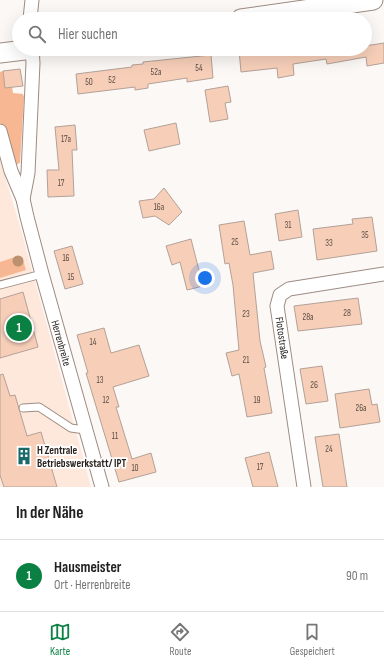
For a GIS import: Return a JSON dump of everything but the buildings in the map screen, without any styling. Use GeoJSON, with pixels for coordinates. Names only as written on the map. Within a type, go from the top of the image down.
{"type":"FeatureCollection","features":[{"type":"Feature","properties":{"kind":"main road"},"geometry":{"type":"LineString","coordinates":[[290,12],[373,0]]}},
{"type":"Feature","properties":{"kind":"main road"},"geometry":{"type":"LineString","coordinates":[[0,53],[12,52]]}},
{"type":"Feature","properties":{"kind":"street"},"geometry":{"type":"LineString","coordinates":[[31,12],[32,0]]}},
{"type":"Feature","properties":{"kind":"street","name":"Herrenbreite"},"geometry":{"type":"LineString","coordinates":[[23,199],[28,173],[32,56]]}},
{"type":"Feature","properties":{"kind":"street","name":"Herrenbreite"},"geometry":{"type":"LineString","coordinates":[[0,131],[11,172],[23,199],[42,274],[102,487]]}},
{"type":"Feature","properties":{"kind":"street","name":"Flotostraße"},"geometry":{"type":"LineString","coordinates":[[304,487],[277,306],[280,295],[289,289],[384,274]]}},
{"type":"Feature","properties":{"kind":"lane"},"geometry":{"type":"LineString","coordinates":[[0,285],[42,274]]}},
{"type":"Feature","properties":{"kind":"lane"},"geometry":{"type":"LineString","coordinates":[[23,408],[39,407],[71,428],[85,430]]}},
{"type":"Feature","properties":{"kind":"shaded area"},"geometry":{"type":"Polygon","coordinates":[[[3,71],[12,87],[13,93],[23,94],[24,97],[20,163],[15,165],[11,159],[0,122],[0,72],[3,71]]]}},
{"type":"Feature","properties":{"kind":"shaded area"},"geometry":{"type":"Polygon","coordinates":[[[0,160],[21,230],[91,487],[0,487],[0,160]]]}},
{"type":"Feature","properties":{"kind":"shaded area"},"geometry":{"type":"Polygon","coordinates":[[[18,256],[22,257],[26,270],[0,278],[0,262],[18,256]]]}},
{"type":"Feature","properties":{"kind":"place","name":"Hausmeister"},"geometry":{"type":"Point","coordinates":[19,328]}},
{"type":"Feature","properties":{"kind":"place","name":"H Zentrale Betriebswerkstatt/ IPT"},"geometry":{"type":"Point","coordinates":[24,456]}}]}
